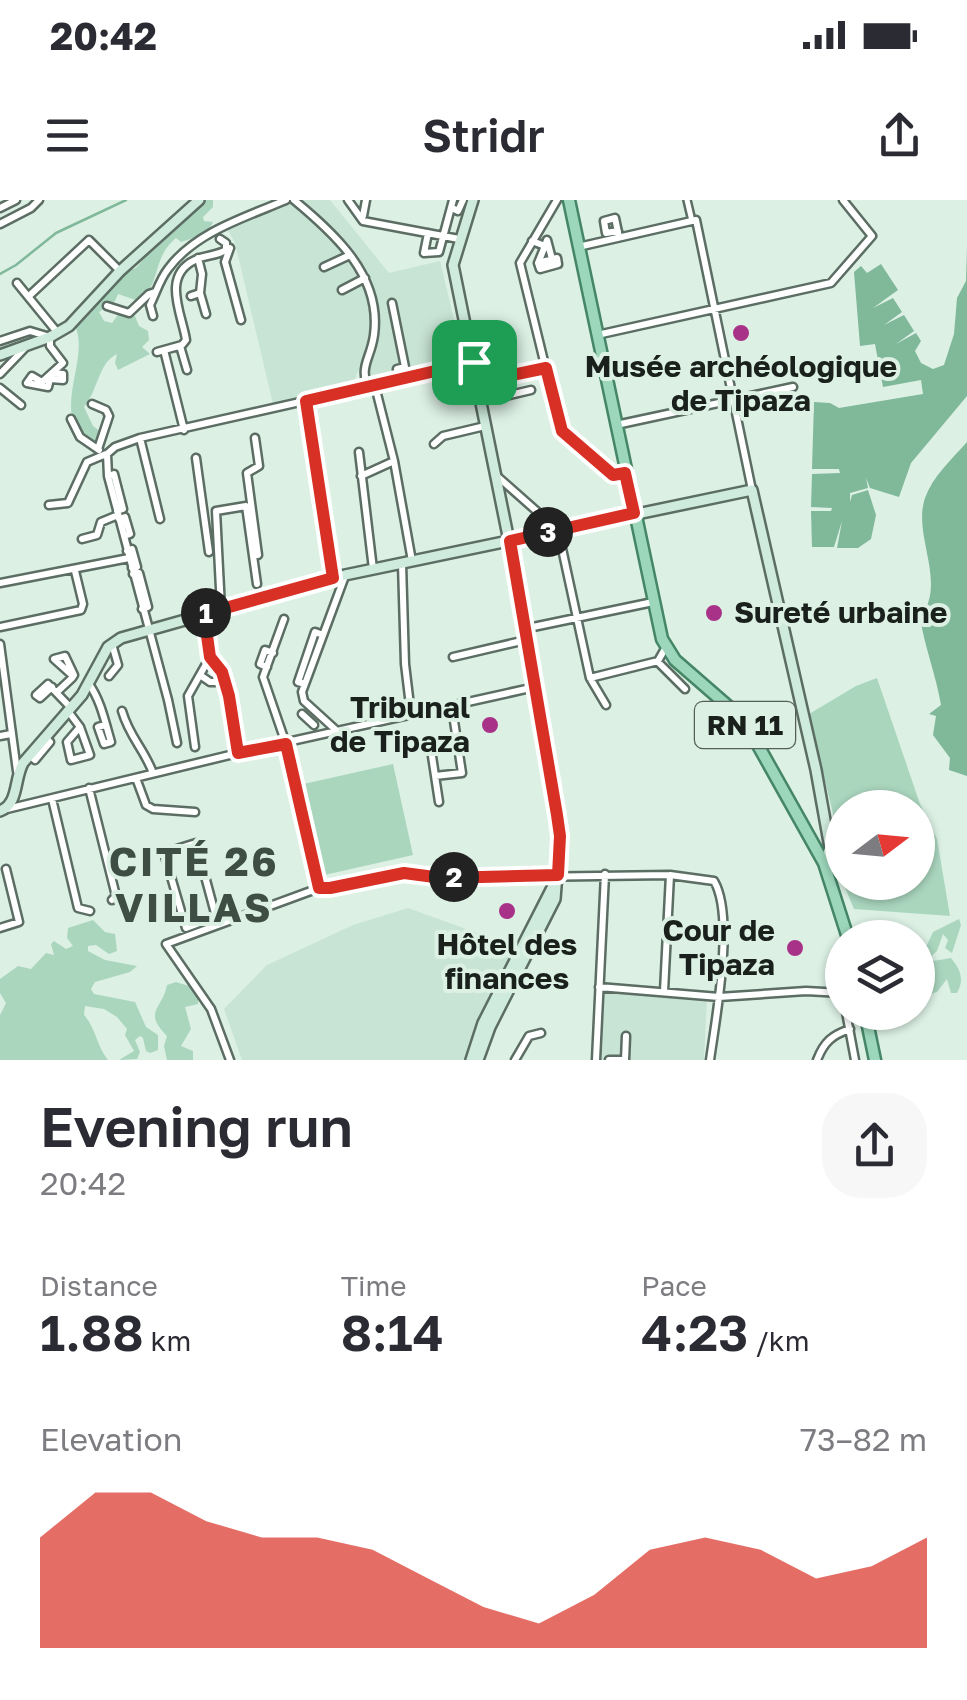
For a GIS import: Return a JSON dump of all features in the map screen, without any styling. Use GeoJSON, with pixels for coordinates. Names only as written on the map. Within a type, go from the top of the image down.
{"type":"FeatureCollection","features":[{"type":"Feature","properties":{"kind":"main road"},"geometry":{"type":"LineString","coordinates":[[473,200],[453,264],[493,474],[510,541],[560,836],[558,875],[483,1023],[474,1060]]}},
{"type":"Feature","properties":{"kind":"main road","name":"RN 11"},"geometry":{"type":"LineString","coordinates":[[568,200],[666,647],[747,727],[824,863],[844,920]]}},
{"type":"Feature","properties":{"kind":"main road"},"geometry":{"type":"LineString","coordinates":[[0,355],[70,326],[120,271],[194,202]]}},
{"type":"Feature","properties":{"kind":"main road"},"geometry":{"type":"LineString","coordinates":[[4,810],[13,800],[18,772],[89,684],[97,663],[112,643],[333,578],[752,490],[816,770],[830,848],[824,863]]}},
{"type":"Feature","properties":{"kind":"main road"},"geometry":{"type":"LineString","coordinates":[[869,1030],[875,1060]]}},
{"type":"Feature","properties":{"kind":"street"},"geometry":{"type":"LineString","coordinates":[[0,208],[16,200]]}},
{"type":"Feature","properties":{"kind":"street"},"geometry":{"type":"LineString","coordinates":[[0,224],[39,200]]}},
{"type":"Feature","properties":{"kind":"street"},"geometry":{"type":"LineString","coordinates":[[153,316],[150,305],[165,272],[200,241],[286,200]]}},
{"type":"Feature","properties":{"kind":"street"},"geometry":{"type":"LineString","coordinates":[[294,200],[350,255],[372,297],[375,324],[362,372],[394,462],[407,562],[405,664],[411,714]]}},
{"type":"Feature","properties":{"kind":"street"},"geometry":{"type":"LineString","coordinates":[[348,200],[363,221],[458,239]]}},
{"type":"Feature","properties":{"kind":"street"},"geometry":{"type":"LineString","coordinates":[[362,218],[366,200]]}},
{"type":"Feature","properties":{"kind":"street"},"geometry":{"type":"LineString","coordinates":[[557,200],[520,262],[546,368],[562,431],[613,475],[625,473]]}},
{"type":"Feature","properties":{"kind":"street"},"geometry":{"type":"LineString","coordinates":[[687,200],[692,221]]}},
{"type":"Feature","properties":{"kind":"street"},"geometry":{"type":"LineString","coordinates":[[598,335],[831,283],[872,236],[843,200]]}},
{"type":"Feature","properties":{"kind":"street"},"geometry":{"type":"LineString","coordinates":[[432,253],[436,234],[456,202]]}},
{"type":"Feature","properties":{"kind":"street"},"geometry":{"type":"LineString","coordinates":[[578,247],[618,234],[696,220],[752,490]]}},
{"type":"Feature","properties":{"kind":"street"},"geometry":{"type":"LineString","coordinates":[[200,241],[220,239],[230,246],[225,262],[240,320]]}},
{"type":"Feature","properties":{"kind":"street"},"geometry":{"type":"LineString","coordinates":[[184,430],[161,351],[180,346],[186,338],[175,297],[176,284],[186,266],[198,258],[224,252],[227,246],[220,239]]}},
{"type":"Feature","properties":{"kind":"street"},"geometry":{"type":"LineString","coordinates":[[29,296],[89,240],[120,271]]}},
{"type":"Feature","properties":{"kind":"street"},"geometry":{"type":"LineString","coordinates":[[532,240],[547,247],[552,260],[557,258],[558,264],[540,269],[538,263],[547,247]]}},
{"type":"Feature","properties":{"kind":"street"},"geometry":{"type":"LineString","coordinates":[[324,267],[350,255]]}},
{"type":"Feature","properties":{"kind":"street"},"geometry":{"type":"LineString","coordinates":[[198,258],[206,314]]}},
{"type":"Feature","properties":{"kind":"street"},"geometry":{"type":"LineString","coordinates":[[342,290],[365,278]]}},
{"type":"Feature","properties":{"kind":"street"},"geometry":{"type":"LineString","coordinates":[[17,283],[54,335]]}},
{"type":"Feature","properties":{"kind":"street"},"geometry":{"type":"LineString","coordinates":[[107,306],[129,313],[156,292]]}},
{"type":"Feature","properties":{"kind":"street"},"geometry":{"type":"LineString","coordinates":[[191,296],[200,293]]}},
{"type":"Feature","properties":{"kind":"street"},"geometry":{"type":"LineString","coordinates":[[392,304],[405,367],[397,369],[400,380]]}},
{"type":"Feature","properties":{"kind":"street"},"geometry":{"type":"LineString","coordinates":[[0,341],[30,331],[54,335]]}},
{"type":"Feature","properties":{"kind":"street"},"geometry":{"type":"LineString","coordinates":[[53,372],[62,374],[62,380],[50,379],[48,387],[27,383],[32,376],[42,382],[53,372],[63,363],[50,346],[54,335]]}},
{"type":"Feature","properties":{"kind":"street"},"geometry":{"type":"LineString","coordinates":[[0,374],[28,346]]}},
{"type":"Feature","properties":{"kind":"street"},"geometry":{"type":"LineString","coordinates":[[180,346],[187,370]]}},
{"type":"Feature","properties":{"kind":"street"},"geometry":{"type":"LineString","coordinates":[[49,505],[68,503],[87,462],[140,438],[474,362]]}},
{"type":"Feature","properties":{"kind":"street"},"geometry":{"type":"LineString","coordinates":[[478,382],[546,368]]}},
{"type":"Feature","properties":{"kind":"street"},"geometry":{"type":"LineString","coordinates":[[436,371],[440,387]]}},
{"type":"Feature","properties":{"kind":"street"},"geometry":{"type":"LineString","coordinates":[[502,378],[505,396],[530,390]]}},
{"type":"Feature","properties":{"kind":"street"},"geometry":{"type":"LineString","coordinates":[[616,425],[793,387]]}},
{"type":"Feature","properties":{"kind":"street"},"geometry":{"type":"LineString","coordinates":[[0,388],[21,404]]}},
{"type":"Feature","properties":{"kind":"street"},"geometry":{"type":"LineString","coordinates":[[306,401],[333,578]]}},
{"type":"Feature","properties":{"kind":"street"},"geometry":{"type":"LineString","coordinates":[[82,539],[97,535],[101,522],[124,510],[114,474],[108,476],[104,453],[108,414],[92,404]]}},
{"type":"Feature","properties":{"kind":"street"},"geometry":{"type":"LineString","coordinates":[[70,418],[80,437],[104,453]]}},
{"type":"Feature","properties":{"kind":"street"},"geometry":{"type":"LineString","coordinates":[[434,444],[442,436],[485,426]]}},
{"type":"Feature","properties":{"kind":"street"},"geometry":{"type":"LineString","coordinates":[[140,438],[160,519]]}},
{"type":"Feature","properties":{"kind":"street"},"geometry":{"type":"LineString","coordinates":[[255,438],[259,466],[248,473],[262,596]]}},
{"type":"Feature","properties":{"kind":"street"},"geometry":{"type":"LineString","coordinates":[[359,452],[373,570]]}},
{"type":"Feature","properties":{"kind":"street"},"geometry":{"type":"LineString","coordinates":[[196,458],[209,552]]}},
{"type":"Feature","properties":{"kind":"street"},"geometry":{"type":"LineString","coordinates":[[361,476],[394,462]]}},
{"type":"Feature","properties":{"kind":"street"},"geometry":{"type":"LineString","coordinates":[[493,474],[558,530],[590,678],[606,705]]}},
{"type":"Feature","properties":{"kind":"street"},"geometry":{"type":"LineString","coordinates":[[203,514],[246,506],[258,584]]}},
{"type":"Feature","properties":{"kind":"street"},"geometry":{"type":"LineString","coordinates":[[216,511],[222,608]]}},
{"type":"Feature","properties":{"kind":"street"},"geometry":{"type":"LineString","coordinates":[[118,515],[125,517],[130,534],[124,536],[128,554],[133,571],[139,573],[148,607],[142,609],[177,744]]}},
{"type":"Feature","properties":{"kind":"street"},"geometry":{"type":"LineString","coordinates":[[0,583],[75,571],[128,554]]}},
{"type":"Feature","properties":{"kind":"street"},"geometry":{"type":"LineString","coordinates":[[0,628],[82,610],[75,571]]}},
{"type":"Feature","properties":{"kind":"street"},"geometry":{"type":"LineString","coordinates":[[338,732],[303,699],[305,684],[346,575]]}},
{"type":"Feature","properties":{"kind":"street"},"geometry":{"type":"LineString","coordinates":[[533,628],[654,602]]}},
{"type":"Feature","properties":{"kind":"street"},"geometry":{"type":"LineString","coordinates":[[204,614],[210,657],[225,682],[238,753]]}},
{"type":"Feature","properties":{"kind":"street"},"geometry":{"type":"LineString","coordinates":[[284,619],[263,681],[286,744],[319,888]]}},
{"type":"Feature","properties":{"kind":"street"},"geometry":{"type":"LineString","coordinates":[[452,657],[526,640]]}},
{"type":"Feature","properties":{"kind":"street"},"geometry":{"type":"LineString","coordinates":[[109,676],[118,664],[112,643]]}},
{"type":"Feature","properties":{"kind":"street"},"geometry":{"type":"LineString","coordinates":[[0,644],[2,693],[18,772]]}},
{"type":"Feature","properties":{"kind":"street"},"geometry":{"type":"LineString","coordinates":[[590,678],[658,662],[666,647]]}},
{"type":"Feature","properties":{"kind":"street"},"geometry":{"type":"LineString","coordinates":[[195,748],[187,703],[210,657]]}},
{"type":"Feature","properties":{"kind":"street"},"geometry":{"type":"LineString","coordinates":[[658,662],[685,689]]}},
{"type":"Feature","properties":{"kind":"street"},"geometry":{"type":"LineString","coordinates":[[200,675],[210,682],[225,682]]}},
{"type":"Feature","properties":{"kind":"street"},"geometry":{"type":"LineString","coordinates":[[73,676],[54,690],[80,727],[90,756],[71,760],[67,742],[80,727]]}},
{"type":"Feature","properties":{"kind":"street"},"geometry":{"type":"LineString","coordinates":[[89,684],[105,724]]}},
{"type":"Feature","properties":{"kind":"street"},"geometry":{"type":"LineString","coordinates":[[4,810],[536,687]]}},
{"type":"Feature","properties":{"kind":"street"},"geometry":{"type":"LineString","coordinates":[[122,710],[128,732],[142,747],[153,773]]}},
{"type":"Feature","properties":{"kind":"street"},"geometry":{"type":"LineString","coordinates":[[308,719],[315,711]]}},
{"type":"Feature","properties":{"kind":"street"},"geometry":{"type":"LineString","coordinates":[[435,776],[462,772],[454,720]]}},
{"type":"Feature","properties":{"kind":"street"},"geometry":{"type":"LineString","coordinates":[[0,736],[11,734]]}},
{"type":"Feature","properties":{"kind":"street"},"geometry":{"type":"LineString","coordinates":[[430,743],[438,802]]}},
{"type":"Feature","properties":{"kind":"street"},"geometry":{"type":"LineString","coordinates":[[136,778],[146,805],[194,812]]}},
{"type":"Feature","properties":{"kind":"street"},"geometry":{"type":"LineString","coordinates":[[89,788],[116,896],[112,900]]}},
{"type":"Feature","properties":{"kind":"street"},"geometry":{"type":"LineString","coordinates":[[52,799],[78,908],[90,911]]}},
{"type":"Feature","properties":{"kind":"street"},"geometry":{"type":"LineString","coordinates":[[185,928],[216,918],[196,843],[164,853],[186,937]]}},
{"type":"Feature","properties":{"kind":"street"},"geometry":{"type":"LineString","coordinates":[[0,928],[19,922],[6,869]]}},
{"type":"Feature","properties":{"kind":"street"},"geometry":{"type":"LineString","coordinates":[[230,1060],[200,990],[166,948],[168,942],[319,888],[404,873],[442,878],[605,874],[711,880],[718,885],[724,904],[719,997],[710,1060]]}},
{"type":"Feature","properties":{"kind":"street"},"geometry":{"type":"LineString","coordinates":[[596,1060],[605,874]]}},
{"type":"Feature","properties":{"kind":"street"},"geometry":{"type":"LineString","coordinates":[[664,991],[670,875]]}},
{"type":"Feature","properties":{"kind":"street"},"geometry":{"type":"LineString","coordinates":[[600,986],[719,997],[825,992]]}},
{"type":"Feature","properties":{"kind":"street"},"geometry":{"type":"LineString","coordinates":[[817,1060],[829,1039],[848,1030]]}},
{"type":"Feature","properties":{"kind":"street"},"geometry":{"type":"LineString","coordinates":[[850,1030],[855,1060]]}},
{"type":"Feature","properties":{"kind":"street"},"geometry":{"type":"LineString","coordinates":[[515,1060],[528,1036],[541,1033]]}},
{"type":"Feature","properties":{"kind":"street"},"geometry":{"type":"LineString","coordinates":[[608,1060],[625,1060],[626,1036]]}},
{"type":"Feature","properties":{"kind":"shaded area"},"geometry":{"type":"Polygon","coordinates":[[[204,200],[213,200],[213,207],[203,217],[204,221],[213,222],[208,230],[181,242],[176,238],[161,258],[148,289],[136,300],[118,294],[115,301],[99,312],[104,321],[112,323],[120,312],[135,316],[139,326],[148,331],[149,340],[142,347],[150,354],[118,370],[117,354],[106,364],[84,407],[93,426],[101,432],[98,442],[82,434],[71,407],[79,340],[75,326],[125,272],[136,268],[163,236],[204,200]]]}},
{"type":"Feature","properties":{"kind":"shaded area"},"geometry":{"type":"Polygon","coordinates":[[[297,200],[330,200],[389,273],[440,261],[464,361],[371,380],[369,373],[358,371],[353,385],[273,404],[235,243],[228,230],[297,200]]]}},
{"type":"Feature","properties":{"kind":"shaded area"},"geometry":{"type":"Polygon","coordinates":[[[967,249],[967,396],[911,463],[899,497],[870,488],[866,478],[868,488],[850,493],[850,502],[852,495],[868,490],[876,515],[871,539],[858,548],[837,548],[842,521],[834,547],[812,547],[811,511],[832,508],[811,507],[812,474],[840,473],[839,469],[812,469],[814,402],[839,408],[923,394],[921,380],[883,387],[875,344],[860,346],[854,272],[861,266],[867,273],[881,264],[898,290],[873,308],[893,298],[902,312],[884,325],[904,315],[914,331],[896,344],[916,333],[921,341],[915,351],[921,363],[933,369],[944,365],[954,334],[957,298],[966,281],[967,249]]]}},
{"type":"Feature","properties":{"kind":"shaded area"},"geometry":{"type":"Polygon","coordinates":[[[967,442],[967,776],[949,770],[950,758],[933,735],[936,716],[929,714],[941,705],[920,618],[931,589],[922,513],[925,498],[938,475],[967,442]]]}},
{"type":"Feature","properties":{"kind":"shaded area"},"geometry":{"type":"Polygon","coordinates":[[[877,678],[915,790],[827,790],[809,714],[877,678]]]}},
{"type":"Feature","properties":{"kind":"shaded area"},"geometry":{"type":"Polygon","coordinates":[[[393,764],[413,855],[320,876],[299,785],[393,764]]]}},
{"type":"Feature","properties":{"kind":"shaded area"},"geometry":{"type":"Polygon","coordinates":[[[935,835],[950,916],[854,909],[850,900],[935,900],[935,835]]]}},
{"type":"Feature","properties":{"kind":"shaded area"},"geometry":{"type":"Polygon","coordinates":[[[408,908],[516,947],[478,1020],[464,1060],[242,1060],[224,1009],[267,965],[353,925],[408,908]]]}},
{"type":"Feature","properties":{"kind":"shaded area"},"geometry":{"type":"Polygon","coordinates":[[[959,919],[961,925],[952,953],[945,948],[948,940],[943,934],[935,953],[935,931],[959,919]]]}},
{"type":"Feature","properties":{"kind":"shaded area"},"geometry":{"type":"Polygon","coordinates":[[[93,920],[105,932],[115,934],[117,951],[109,954],[96,945],[88,946],[88,951],[105,960],[137,966],[130,972],[95,982],[91,989],[94,994],[135,1002],[146,1027],[158,1035],[158,1050],[146,1051],[140,1036],[135,1040],[140,1052],[137,1059],[119,1060],[134,1051],[125,1035],[127,1029],[104,1009],[85,1006],[84,1015],[108,1060],[0,1060],[0,1015],[6,1003],[0,993],[0,979],[18,966],[31,969],[46,953],[54,955],[54,941],[66,949],[73,946],[67,938],[68,928],[93,920]]]}},
{"type":"Feature","properties":{"kind":"shaded area"},"geometry":{"type":"Polygon","coordinates":[[[951,958],[960,974],[957,993],[951,993],[947,979],[937,992],[935,961],[951,958]]]}},
{"type":"Feature","properties":{"kind":"shaded area"},"geometry":{"type":"Polygon","coordinates":[[[176,982],[198,993],[198,1004],[185,1007],[191,1029],[181,1046],[193,1051],[193,1060],[167,1060],[167,1036],[156,1021],[156,1010],[167,985],[176,982]]]}},
{"type":"Feature","properties":{"kind":"shaded area"},"geometry":{"type":"Polygon","coordinates":[[[603,991],[707,996],[704,1060],[600,1060],[603,991]]]}},
{"type":"Feature","properties":{"kind":"waterway"},"geometry":{"type":"LineString","coordinates":[[0,274],[56,233],[126,200]]}},
{"type":"Feature","properties":{"kind":"place","name":"Musée archéologique de Tipaza"},"geometry":{"type":"Point","coordinates":[741,333]}},
{"type":"Feature","properties":{"kind":"place","name":"Sureté urbaine"},"geometry":{"type":"Point","coordinates":[714,613]}},
{"type":"Feature","properties":{"kind":"place","name":"Tribunal de Tipaza"},"geometry":{"type":"Point","coordinates":[490,725]}},
{"type":"Feature","properties":{"kind":"place","name":"Hôtel des finances"},"geometry":{"type":"Point","coordinates":[507,911]}},
{"type":"Feature","properties":{"kind":"place","name":"Cour de Tipaza"},"geometry":{"type":"Point","coordinates":[795,948]}},
{"type":"Feature","properties":{"kind":"district","name":"CITÉ 26 VILLAS"},"geometry":{"type":"Point","coordinates":[194,885]}},
{"type":"Feature","properties":{"kind":"route"},"geometry":{"type":"LineString","coordinates":[[474,362],[478,382],[546,368],[562,431],[613,475],[625,473],[634,513],[510,541],[557,815],[558,875],[442,878],[404,873],[319,888],[286,744],[238,753],[229,696],[222,672],[210,657],[204,614],[333,578],[306,401],[474,362]]}}]}
